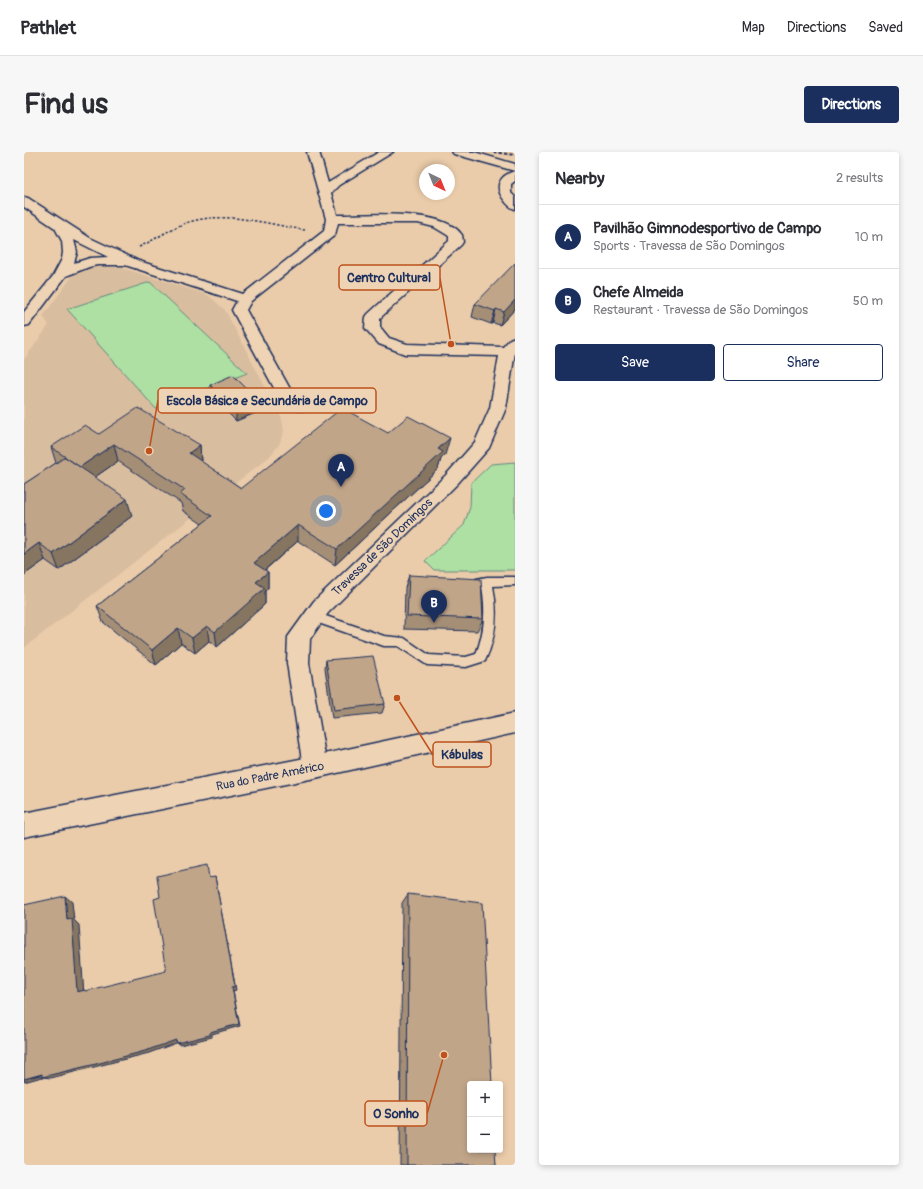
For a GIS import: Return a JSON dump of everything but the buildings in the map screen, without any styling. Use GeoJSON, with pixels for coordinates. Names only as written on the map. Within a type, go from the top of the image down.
{"type":"FeatureCollection","features":[{"type":"Feature","properties":{"kind":"street"},"geometry":{"type":"LineString","coordinates":[[324,193],[335,182],[387,152]]}},
{"type":"Feature","properties":{"kind":"street"},"geometry":{"type":"LineString","coordinates":[[458,152],[515,168]]}},
{"type":"Feature","properties":{"kind":"street"},"geometry":{"type":"LineString","coordinates":[[314,154],[328,165]]}},
{"type":"Feature","properties":{"kind":"street"},"geometry":{"type":"LineString","coordinates":[[299,406],[288,399],[239,310],[245,299],[325,238],[331,226],[314,154]]}},
{"type":"Feature","properties":{"kind":"street"},"geometry":{"type":"LineString","coordinates":[[319,174],[327,170],[351,167],[373,159]]}},
{"type":"Feature","properties":{"kind":"street"},"geometry":{"type":"LineString","coordinates":[[319,174],[331,176],[349,174]]}},
{"type":"Feature","properties":{"kind":"street"},"geometry":{"type":"LineString","coordinates":[[515,175],[505,183],[505,193],[515,205]]}},
{"type":"Feature","properties":{"kind":"street"},"geometry":{"type":"LineString","coordinates":[[24,201],[99,255],[134,264],[245,299]]}},
{"type":"Feature","properties":{"kind":"street"},"geometry":{"type":"LineString","coordinates":[[331,226],[418,219],[430,221],[449,229],[456,235],[456,242],[373,317],[372,328],[384,341],[405,349],[511,346]]}},
{"type":"Feature","properties":{"kind":"street"},"geometry":{"type":"LineString","coordinates":[[24,322],[62,273],[71,253],[69,242],[60,226]]}},
{"type":"Feature","properties":{"kind":"street"},"geometry":{"type":"LineString","coordinates":[[71,253],[83,259],[99,255],[116,256],[134,264]]}},
{"type":"Feature","properties":{"kind":"street"},"geometry":{"type":"LineString","coordinates":[[62,273],[99,255]]}},
{"type":"Feature","properties":{"kind":"street","name":"Travessa de São Domingos"},"geometry":{"type":"LineString","coordinates":[[315,767],[298,663],[299,637],[321,607],[452,479],[483,444],[498,408],[511,346]]}},
{"type":"Feature","properties":{"kind":"street","name":"Rua do Padre Américo"},"geometry":{"type":"LineString","coordinates":[[24,825],[315,767],[515,723]]}},
{"type":"Feature","properties":{"kind":"lane"},"geometry":{"type":"LineString","coordinates":[[314,617],[384,641],[400,641],[427,660],[466,662],[481,658],[489,639],[492,613],[487,581]]}},
{"type":"Feature","properties":{"kind":"lane"},"geometry":{"type":"LineString","coordinates":[[472,584],[487,581],[515,581]]}},
{"type":"Feature","properties":{"kind":"path"},"geometry":{"type":"LineString","coordinates":[[116,256],[150,243],[178,226],[196,220],[233,218],[287,227],[331,226]]}},
{"type":"Feature","properties":{"kind":"shaded area"},"geometry":{"type":"Polygon","coordinates":[[[86,267],[119,267],[208,295],[225,310],[282,419],[284,431],[279,445],[269,457],[24,648],[24,360],[49,325],[43,316],[74,274],[86,267]]]}},
{"type":"Feature","properties":{"kind":"green space"},"geometry":{"type":"Polygon","coordinates":[[[150,282],[247,373],[156,409],[67,309],[150,282]]]}},
{"type":"Feature","properties":{"kind":"green space"},"geometry":{"type":"Polygon","coordinates":[[[515,462],[515,570],[434,570],[425,561],[464,525],[470,507],[471,483],[491,464],[515,462]]]}},
{"type":"Feature","properties":{"kind":"railway"},"geometry":{"type":"LineString","coordinates":[[493,152],[515,155]]}},
{"type":"Feature","properties":{"kind":"place","name":"Centro Cultural"},"geometry":{"type":"Point","coordinates":[451,344]}},
{"type":"Feature","properties":{"kind":"place","name":"Escola Básica e Secundária de Campo"},"geometry":{"type":"Point","coordinates":[149,451]}},
{"type":"Feature","properties":{"kind":"place","name":"Pavilhão Gimnodesportivo de Campo"},"geometry":{"type":"Point","coordinates":[341,487]}},
{"type":"Feature","properties":{"kind":"place","name":"Chefe Almeida"},"geometry":{"type":"Point","coordinates":[434,623]}},
{"type":"Feature","properties":{"kind":"place","name":"Kábulas"},"geometry":{"type":"Point","coordinates":[397,698]}},
{"type":"Feature","properties":{"kind":"place","name":"O Sonho"},"geometry":{"type":"Point","coordinates":[444,1055]}}]}
